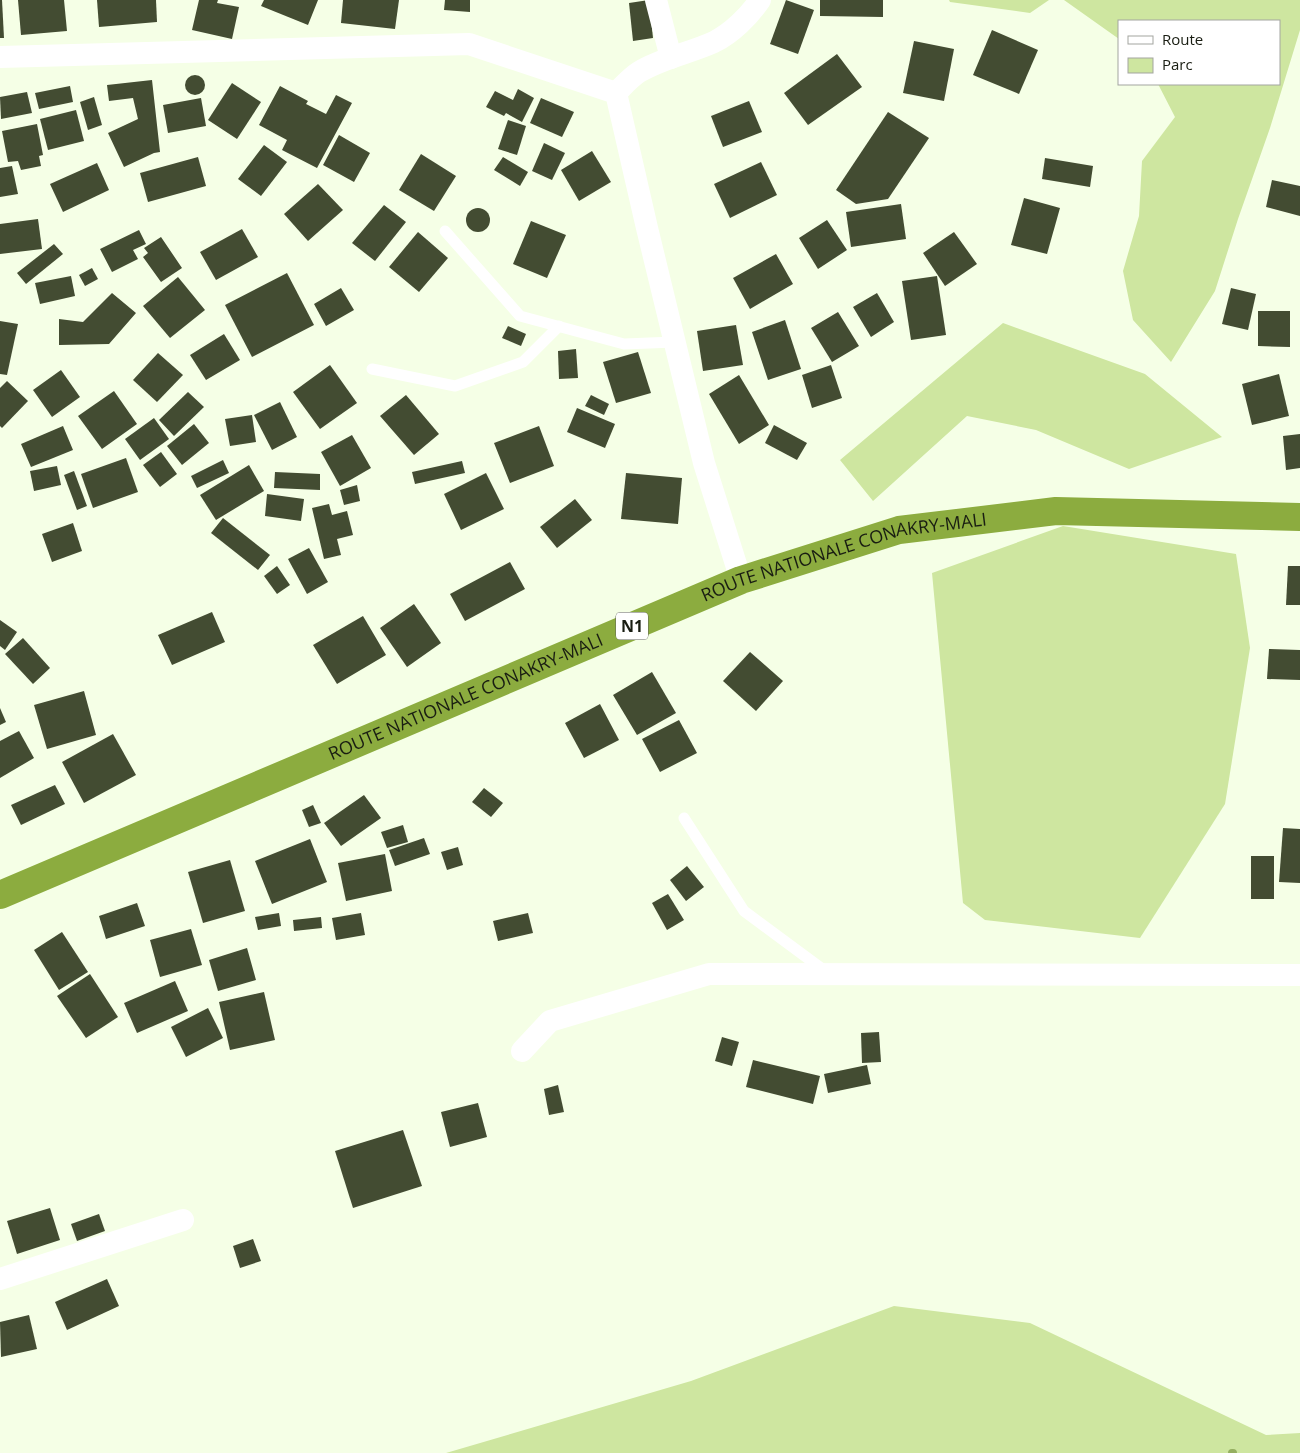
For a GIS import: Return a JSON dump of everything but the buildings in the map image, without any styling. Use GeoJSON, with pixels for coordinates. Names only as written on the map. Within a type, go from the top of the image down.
{"type":"FeatureCollection","features":[{"type":"Feature","properties":{"kind":"highway","name":"ROUTE NATIONALE CONAKRY-MALI"},"geometry":{"type":"LineString","coordinates":[[0,895],[741,580],[899,530],[1056,511],[1300,517]]}},
{"type":"Feature","properties":{"kind":"street"},"geometry":{"type":"LineString","coordinates":[[656,0],[670,58]]}},
{"type":"Feature","properties":{"kind":"street"},"geometry":{"type":"LineString","coordinates":[[616,93],[638,73],[670,58],[716,41],[735,27],[754,9],[760,0]]}},
{"type":"Feature","properties":{"kind":"street"},"geometry":{"type":"LineString","coordinates":[[0,57],[470,44],[616,93]]}},
{"type":"Feature","properties":{"kind":"street"},"geometry":{"type":"LineString","coordinates":[[616,93],[704,463],[741,580]]}},
{"type":"Feature","properties":{"kind":"street"},"geometry":{"type":"LineString","coordinates":[[522,1051],[550,1020],[709,974],[1300,976]]}},
{"type":"Feature","properties":{"kind":"street"},"geometry":{"type":"LineString","coordinates":[[0,1279],[183,1220]]}},
{"type":"Feature","properties":{"kind":"lane"},"geometry":{"type":"LineString","coordinates":[[445,231],[520,316],[624,344],[675,342]]}},
{"type":"Feature","properties":{"kind":"lane"},"geometry":{"type":"LineString","coordinates":[[372,370],[455,386],[523,362],[559,326]]}},
{"type":"Feature","properties":{"kind":"lane"},"geometry":{"type":"LineString","coordinates":[[684,818],[744,911],[828,974]]}},
{"type":"Feature","properties":{"kind":"green space"},"geometry":{"type":"Polygon","coordinates":[[[949,0],[1049,0],[1030,13],[950,2],[949,0]]]}},
{"type":"Feature","properties":{"kind":"green space"},"geometry":{"type":"Polygon","coordinates":[[[1064,0],[1300,0],[1300,30],[1270,128],[1215,291],[1171,362],[1133,320],[1123,271],[1139,216],[1142,161],[1175,117],[1159,85],[1280,85],[1280,20],[1118,20],[1118,38],[1064,0]]]}},
{"type":"Feature","properties":{"kind":"green space"},"geometry":{"type":"Polygon","coordinates":[[[1003,323],[1145,374],[1222,437],[1129,469],[1036,430],[967,416],[873,501],[840,460],[1003,323]]]}},
{"type":"Feature","properties":{"kind":"green space"},"geometry":{"type":"Polygon","coordinates":[[[1063,526],[1236,554],[1250,648],[1225,804],[1140,938],[985,920],[963,903],[932,573],[1063,526]]]}},
{"type":"Feature","properties":{"kind":"green space"},"geometry":{"type":"Polygon","coordinates":[[[894,1306],[1030,1323],[1266,1435],[1300,1433],[1300,1453],[446,1453],[691,1381],[894,1306]]]}}]}
